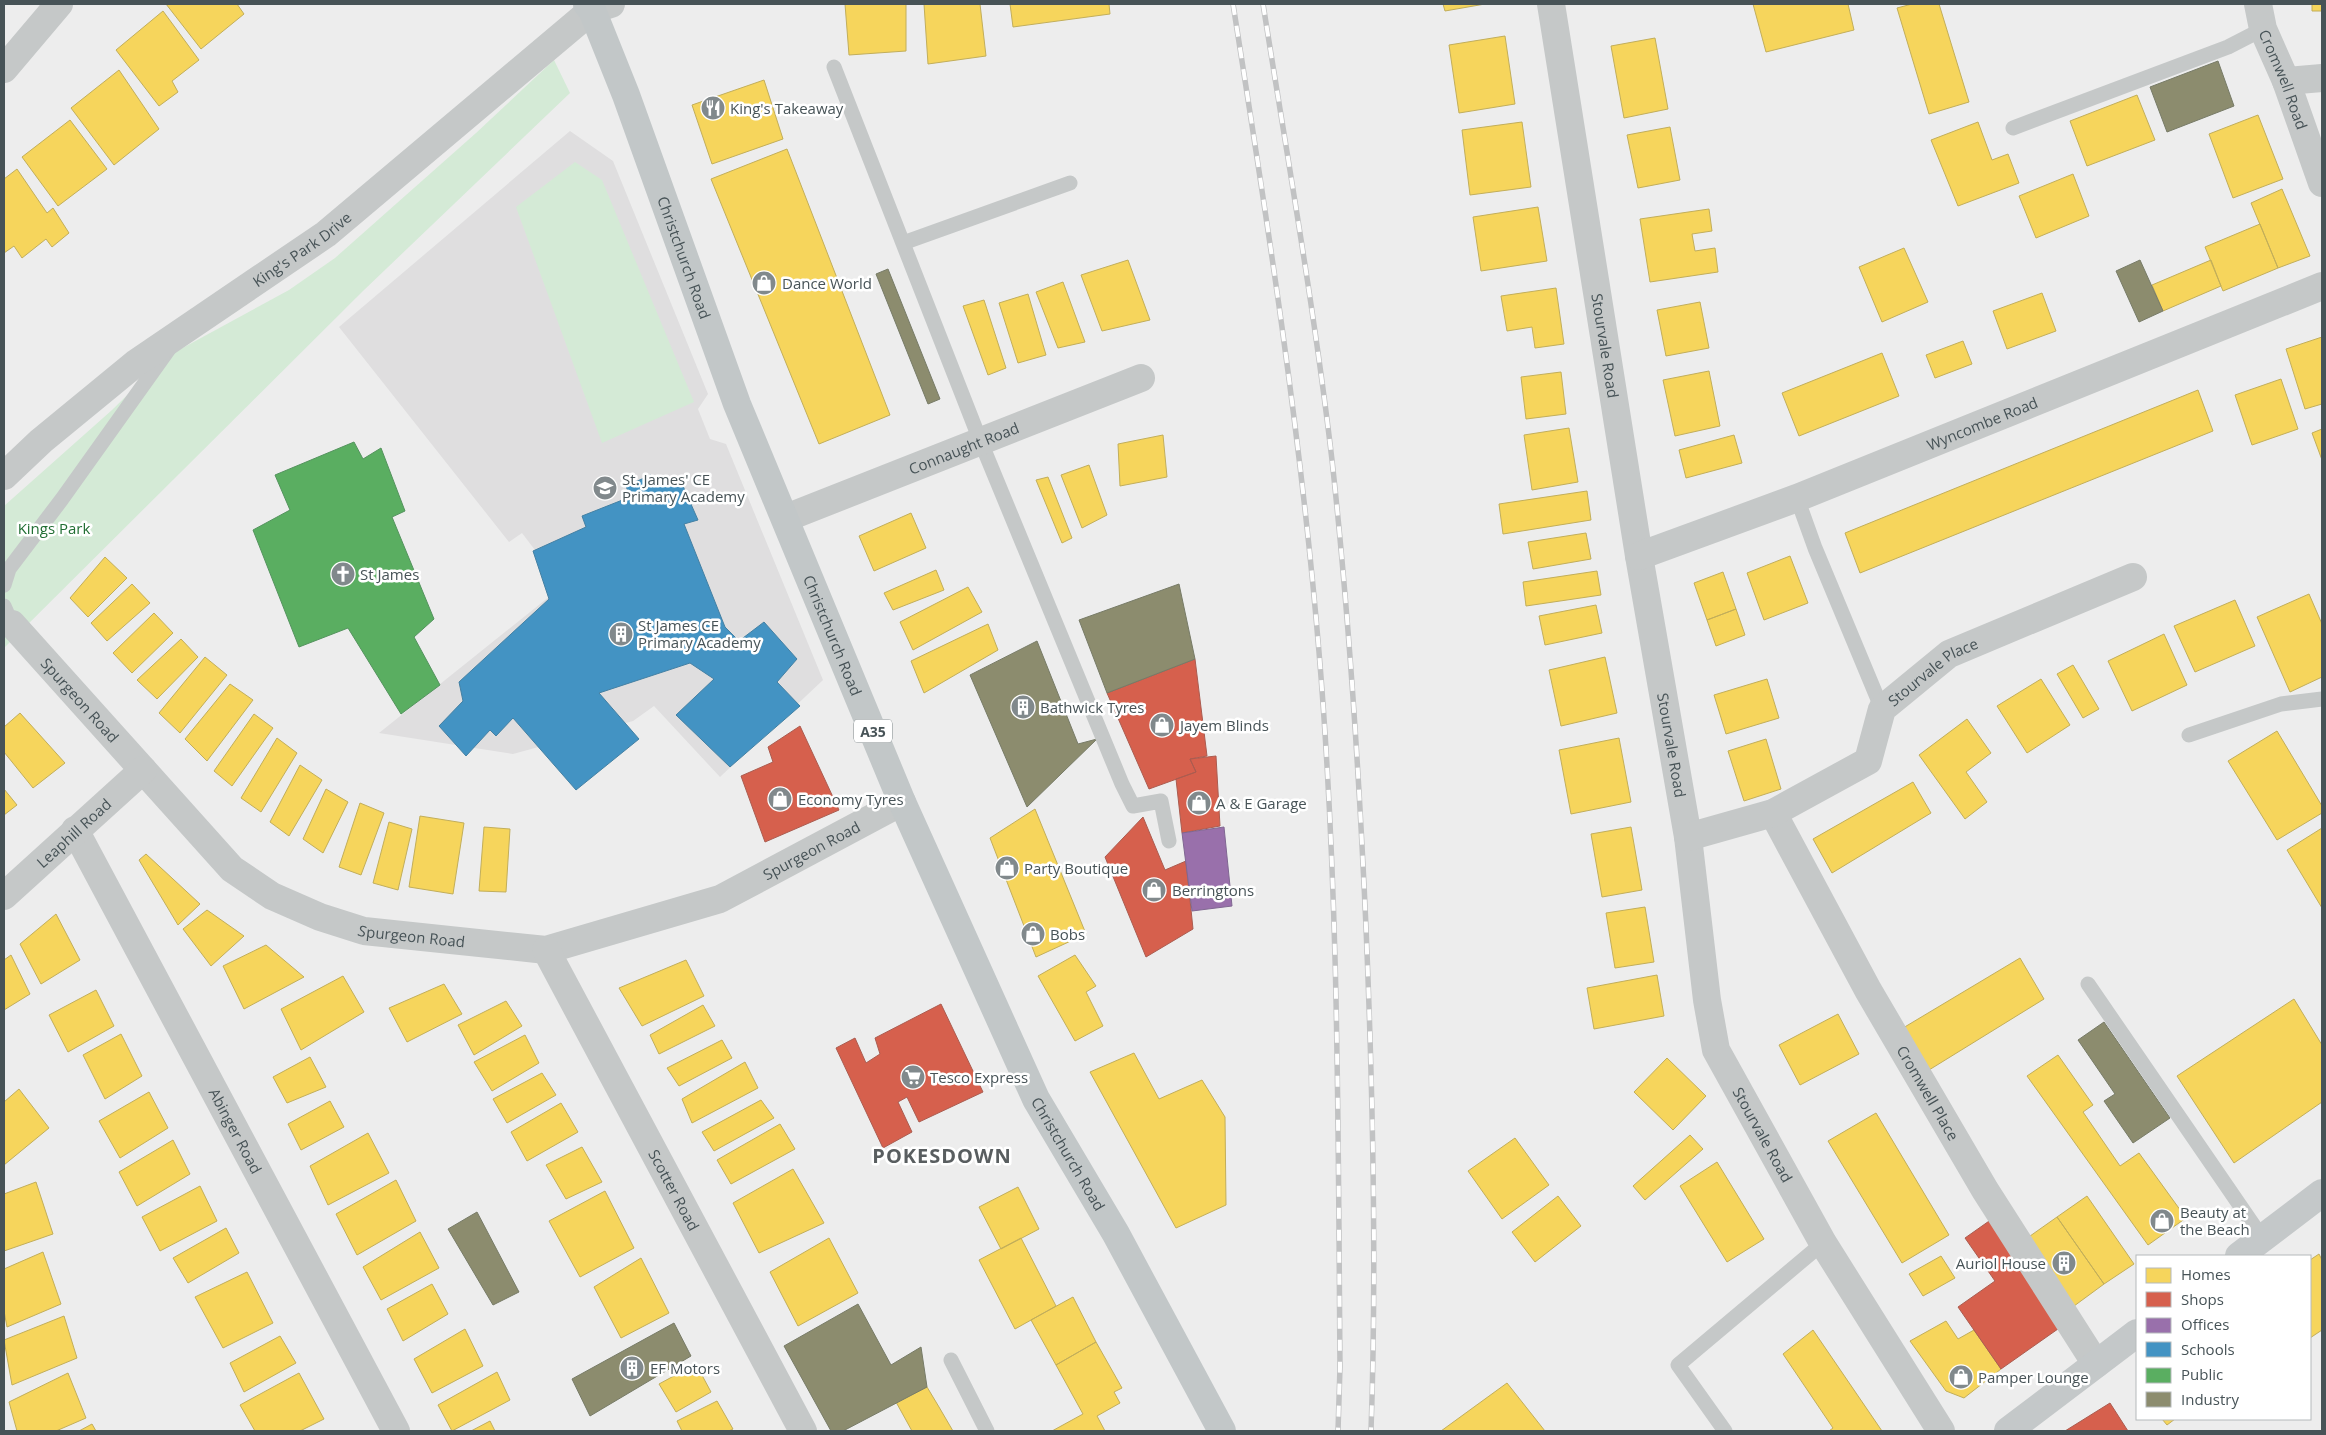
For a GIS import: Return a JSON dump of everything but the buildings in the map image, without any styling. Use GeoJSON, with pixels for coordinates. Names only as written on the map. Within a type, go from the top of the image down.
{"type":"FeatureCollection","features":[{"type":"Feature","properties":{"kind":"main road","name":"Christchurch Road"},"geometry":{"type":"LineString","coordinates":[[597,6],[626,95],[737,404],[786,518],[902,802],[1036,1098],[1116,1234],[1222,1431]]}},
{"type":"Feature","properties":{"kind":"street"},"geometry":{"type":"LineString","coordinates":[[4,68],[59,4]]}},
{"type":"Feature","properties":{"kind":"street","name":"Stourvale Road"},"geometry":{"type":"LineString","coordinates":[[1551,4],[1639,556],[1688,837],[1707,1000],[1716,1050],[1823,1243],[1941,1431]]}},
{"type":"Feature","properties":{"kind":"street","name":"King's Park Drive"},"geometry":{"type":"LineString","coordinates":[[4,476],[41,441],[136,363],[326,234],[597,6]]}},
{"type":"Feature","properties":{"kind":"street","name":"Cromwell Road"},"geometry":{"type":"LineString","coordinates":[[2260,16],[2322,183]]}},
{"type":"Feature","properties":{"kind":"street"},"geometry":{"type":"LineString","coordinates":[[2286,82],[2322,78]]}},
{"type":"Feature","properties":{"kind":"street","name":"Wyncombe Road"},"geometry":{"type":"LineString","coordinates":[[1639,556],[1798,498],[2322,286]]}},
{"type":"Feature","properties":{"kind":"street","name":"Connaught Road"},"geometry":{"type":"LineString","coordinates":[[786,518],[980,440],[1142,378]]}},
{"type":"Feature","properties":{"kind":"street","name":"Stourvale Place"},"geometry":{"type":"LineString","coordinates":[[1688,837],[1773,813],[1868,761],[1882,710],[1949,654],[2132,577]]}},
{"type":"Feature","properties":{"kind":"street","name":"Spurgeon Road"},"geometry":{"type":"LineString","coordinates":[[8,615],[232,869],[272,896],[320,917],[364,931],[546,950],[720,899],[902,802]]}},
{"type":"Feature","properties":{"kind":"street","name":"Leaphill Road"},"geometry":{"type":"LineString","coordinates":[[4,896],[143,770]]}},
{"type":"Feature","properties":{"kind":"street","name":"Cromwell Place"},"geometry":{"type":"LineString","coordinates":[[1773,813],[1868,990],[1985,1190],[2096,1364]]}},
{"type":"Feature","properties":{"kind":"street","name":"Abinger Road"},"geometry":{"type":"LineString","coordinates":[[75,830],[396,1431]]}},
{"type":"Feature","properties":{"kind":"street","name":"Scotter Road"},"geometry":{"type":"LineString","coordinates":[[546,950],[803,1431]]}},
{"type":"Feature","properties":{"kind":"street"},"geometry":{"type":"LineString","coordinates":[[2240,1255],[2322,1193]]}},
{"type":"Feature","properties":{"kind":"street"},"geometry":{"type":"LineString","coordinates":[[2008,1431],[2136,1334]]}},
{"type":"Feature","properties":{"kind":"lane"},"geometry":{"type":"LineString","coordinates":[[2013,128],[2228,47],[2260,16]]}},
{"type":"Feature","properties":{"kind":"lane"},"geometry":{"type":"LineString","coordinates":[[834,67],[980,440],[1122,784],[1133,806],[1161,801],[1169,841]]}},
{"type":"Feature","properties":{"kind":"lane"},"geometry":{"type":"LineString","coordinates":[[903,243],[1070,183]]}},
{"type":"Feature","properties":{"kind":"lane"},"geometry":{"type":"LineString","coordinates":[[4,585],[9,569],[62,499],[182,332]]}},
{"type":"Feature","properties":{"kind":"lane"},"geometry":{"type":"LineString","coordinates":[[1798,498],[1815,548],[1882,710]]}},
{"type":"Feature","properties":{"kind":"lane"},"geometry":{"type":"LineString","coordinates":[[2189,735],[2281,704],[2322,699]]}},
{"type":"Feature","properties":{"kind":"lane"},"geometry":{"type":"LineString","coordinates":[[2088,984],[2263,1239]]}},
{"type":"Feature","properties":{"kind":"lane"},"geometry":{"type":"LineString","coordinates":[[1725,1431],[1678,1365],[1823,1243]]}},
{"type":"Feature","properties":{"kind":"lane"},"geometry":{"type":"LineString","coordinates":[[951,1360],[986,1431]]}},
{"type":"Feature","properties":{"kind":"shaded area","name":"St. James' CE Primary Academy"},"geometry":{"type":"Polygon","coordinates":[[[570,131],[613,161],[708,394],[698,409],[710,439],[726,444],[823,680],[720,777],[654,706],[633,721],[513,754],[379,733],[555,592],[541,558],[522,533],[509,542],[339,327],[570,131]]]}},
{"type":"Feature","properties":{"kind":"green space","name":"Kings Park"},"geometry":{"type":"Polygon","coordinates":[[[554,60],[570,93],[363,291],[4,648],[4,506],[112,410],[166,357],[289,290],[335,258],[476,133],[554,60]]]}},
{"type":"Feature","properties":{"kind":"green space"},"geometry":{"type":"Polygon","coordinates":[[[575,162],[602,180],[694,402],[602,443],[516,207],[575,162]]]}},
{"type":"Feature","properties":{"kind":"railway"},"geometry":{"type":"LineString","coordinates":[[1233,4],[1293,408],[1312,571],[1326,741],[1334,920],[1338,1099],[1340,1367],[1338,1431]]}},
{"type":"Feature","properties":{"kind":"railway"},"geometry":{"type":"LineString","coordinates":[[1263,4],[1300,231],[1325,403],[1338,518],[1353,693],[1371,1053],[1374,1242],[1371,1431]]}},
{"type":"Feature","properties":{"kind":"place","name":"King's Takeaway"},"geometry":{"type":"Point","coordinates":[713,108]}},
{"type":"Feature","properties":{"kind":"place","name":"Dance World"},"geometry":{"type":"Point","coordinates":[764,283]}},
{"type":"Feature","properties":{"kind":"place","name":"St. James' CE Primary Academy"},"geometry":{"type":"Point","coordinates":[605,488]}},
{"type":"Feature","properties":{"kind":"place","name":"St James"},"geometry":{"type":"Point","coordinates":[343,574]}},
{"type":"Feature","properties":{"kind":"place","name":"St James CE Primary Academy"},"geometry":{"type":"Point","coordinates":[621,634]}},
{"type":"Feature","properties":{"kind":"place","name":"Bathwick Tyres"},"geometry":{"type":"Point","coordinates":[1023,707]}},
{"type":"Feature","properties":{"kind":"place","name":"Jayem Blinds"},"geometry":{"type":"Point","coordinates":[1162,725]}},
{"type":"Feature","properties":{"kind":"place","name":"Economy Tyres"},"geometry":{"type":"Point","coordinates":[780,799]}},
{"type":"Feature","properties":{"kind":"place","name":"A & E Garage"},"geometry":{"type":"Point","coordinates":[1199,803]}},
{"type":"Feature","properties":{"kind":"place","name":"Party Boutique"},"geometry":{"type":"Point","coordinates":[1007,868]}},
{"type":"Feature","properties":{"kind":"place","name":"Berringtons"},"geometry":{"type":"Point","coordinates":[1154,890]}},
{"type":"Feature","properties":{"kind":"place","name":"Bobs"},"geometry":{"type":"Point","coordinates":[1033,934]}},
{"type":"Feature","properties":{"kind":"place","name":"Tesco Express"},"geometry":{"type":"Point","coordinates":[913,1077]}},
{"type":"Feature","properties":{"kind":"place","name":"Beauty at the Beach"},"geometry":{"type":"Point","coordinates":[2162,1221]}},
{"type":"Feature","properties":{"kind":"place","name":"Auriol House"},"geometry":{"type":"Point","coordinates":[2064,1263]}},
{"type":"Feature","properties":{"kind":"place","name":"EF Motors"},"geometry":{"type":"Point","coordinates":[632,1368]}},
{"type":"Feature","properties":{"kind":"place","name":"Pamper Lounge"},"geometry":{"type":"Point","coordinates":[1961,1377]}},
{"type":"Feature","properties":{"kind":"district","name":"POKESDOWN"},"geometry":{"type":"Point","coordinates":[942,1155]}}]}
